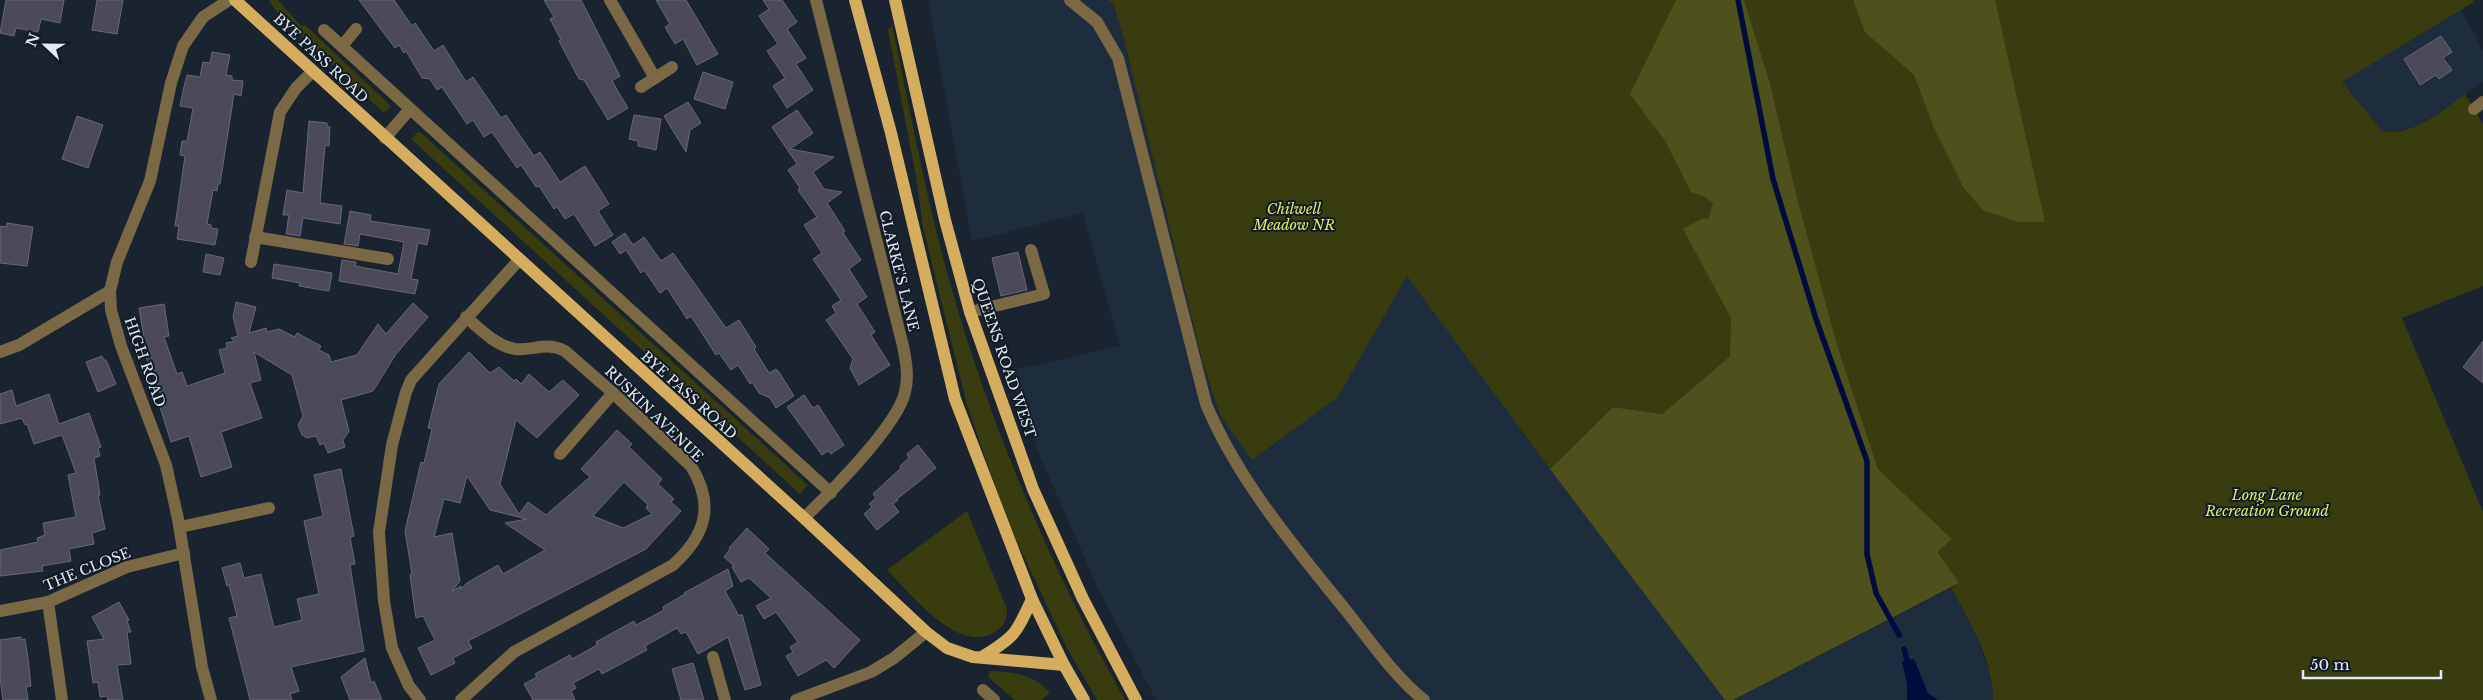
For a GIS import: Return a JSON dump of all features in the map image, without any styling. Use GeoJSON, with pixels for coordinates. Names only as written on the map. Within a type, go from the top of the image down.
{"type":"FeatureCollection","features":[{"type":"Feature","properties":{"kind":"main road","name":"BYE PASS ROAD"},"geometry":{"type":"LineString","coordinates":[[235,0],[804,518],[926,632],[947,648],[960,654],[1064,666]]}},
{"type":"Feature","properties":{"kind":"main road","name":"QUEENS ROAD WEST"},"geometry":{"type":"LineString","coordinates":[[895,0],[945,220],[970,312],[1033,489],[1083,600],[1136,700]]}},
{"type":"Feature","properties":{"kind":"main road"},"geometry":{"type":"LineString","coordinates":[[858,1],[954,399],[1032,599],[1064,666],[1084,700]]}},
{"type":"Feature","properties":{"kind":"main road"},"geometry":{"type":"LineString","coordinates":[[982,657],[1006,642],[1018,630],[1032,599]]}},
{"type":"Feature","properties":{"kind":"street","name":"HIGH ROAD"},"geometry":{"type":"LineString","coordinates":[[211,700],[202,667],[180,527],[160,444],[114,323],[110,291],[117,262],[150,181],[171,83],[183,46],[203,17],[229,0]]}},
{"type":"Feature","properties":{"kind":"street"},"geometry":{"type":"LineString","coordinates":[[610,0],[655,78]]}},
{"type":"Feature","properties":{"kind":"street","name":"CLARKE'S LANE"},"geometry":{"type":"LineString","coordinates":[[804,518],[831,493],[880,435],[900,406],[905,393],[907,366],[816,0]]}},
{"type":"Feature","properties":{"kind":"street"},"geometry":{"type":"LineString","coordinates":[[1070,0],[1097,22],[1118,58],[1206,404],[1217,430],[1232,457],[1294,546],[1379,652],[1424,700]]}},
{"type":"Feature","properties":{"kind":"street","name":"BYE PASS ROAD"},"geometry":{"type":"LineString","coordinates":[[342,46],[356,29]]}},
{"type":"Feature","properties":{"kind":"street","name":"BYE PASS ROAD"},"geometry":{"type":"LineString","coordinates":[[324,30],[831,493]]}},
{"type":"Feature","properties":{"kind":"street"},"geometry":{"type":"LineString","coordinates":[[641,86],[672,68]]}},
{"type":"Feature","properties":{"kind":"street"},"geometry":{"type":"LineString","coordinates":[[251,262],[280,112],[292,93],[313,71]]}},
{"type":"Feature","properties":{"kind":"street"},"geometry":{"type":"LineString","coordinates":[[385,138],[410,109]]}},
{"type":"Feature","properties":{"kind":"street"},"geometry":{"type":"LineString","coordinates":[[255,237],[388,258]]}},
{"type":"Feature","properties":{"kind":"street"},"geometry":{"type":"LineString","coordinates":[[970,312],[1044,294],[1031,250]]}},
{"type":"Feature","properties":{"kind":"street"},"geometry":{"type":"LineString","coordinates":[[420,700],[408,686],[399,667],[387,626],[380,542],[380,514],[392,445],[406,392],[419,369],[519,260]]}},
{"type":"Feature","properties":{"kind":"street"},"geometry":{"type":"LineString","coordinates":[[0,352],[19,345],[110,291]]}},
{"type":"Feature","properties":{"kind":"street","name":"RUSKIN AVENUE"},"geometry":{"type":"LineString","coordinates":[[461,700],[514,652],[673,565],[691,547],[698,534],[703,523],[705,501],[700,480],[690,466],[613,393],[558,348],[541,346],[522,349],[508,347],[496,341],[466,317]]}},
{"type":"Feature","properties":{"kind":"street"},"geometry":{"type":"LineString","coordinates":[[560,454],[613,393]]}},
{"type":"Feature","properties":{"kind":"street"},"geometry":{"type":"LineString","coordinates":[[180,527],[269,508]]}},
{"type":"Feature","properties":{"kind":"street","name":"THE CLOSE"},"geometry":{"type":"LineString","coordinates":[[0,611],[48,602],[127,567],[184,553]]}},
{"type":"Feature","properties":{"kind":"street"},"geometry":{"type":"LineString","coordinates":[[48,602],[62,700]]}},
{"type":"Feature","properties":{"kind":"street"},"geometry":{"type":"LineString","coordinates":[[796,700],[872,672],[894,658],[926,632]]}},
{"type":"Feature","properties":{"kind":"street"},"geometry":{"type":"LineString","coordinates":[[713,658],[724,700]]}},
{"type":"Feature","properties":{"kind":"street"},"geometry":{"type":"LineString","coordinates":[[983,690],[994,700]]}},
{"type":"Feature","properties":{"kind":"shaded area"},"geometry":{"type":"Polygon","coordinates":[[[928,0],[1108,0],[1113,3],[1124,39],[1202,360],[1220,415],[1338,397],[1407,275],[1725,700],[1156,700],[1098,588],[1038,452],[1010,371],[1120,346],[1083,213],[972,241],[928,0]]]}},
{"type":"Feature","properties":{"kind":"shaded area"},"geometry":{"type":"Polygon","coordinates":[[[2461,10],[2483,51],[2483,82],[2418,126],[2392,132],[2382,131],[2341,82],[2461,10]]]}},
{"type":"Feature","properties":{"kind":"shaded area"},"geometry":{"type":"Polygon","coordinates":[[[1951,588],[1973,628],[1989,670],[1993,700],[1733,700],[1951,588]]]}},
{"type":"Feature","properties":{"kind":"shaded area"},"geometry":{"type":"Polygon","coordinates":[[[1914,659],[1928,693],[1938,700],[1907,700],[1907,684],[1902,661],[1914,659]]]}},
{"type":"Feature","properties":{"kind":"green space"},"geometry":{"type":"Polygon","coordinates":[[[269,0],[278,0],[301,26],[305,25],[391,106],[384,113],[280,17],[269,0]]]}},
{"type":"Feature","properties":{"kind":"green space"},"geometry":{"type":"Polygon","coordinates":[[[1108,0],[2473,0],[2474,2],[2342,82],[2382,131],[2394,132],[2416,126],[2436,115],[2465,94],[2483,124],[2483,286],[2402,318],[2483,512],[2483,700],[1993,700],[1992,685],[1985,656],[1973,628],[1951,588],[1959,583],[1938,552],[1952,539],[1878,469],[1836,345],[1730,356],[1662,414],[1613,407],[1550,469],[1407,276],[1338,397],[1252,460],[1220,415],[1202,360],[1124,39],[1113,3],[1108,0]]]}},
{"type":"Feature","properties":{"kind":"green space"},"geometry":{"type":"Polygon","coordinates":[[[1676,0],[1744,0],[1770,84],[1797,198],[1837,345],[1878,469],[1952,539],[1938,552],[1959,583],[1733,700],[1725,700],[1550,469],[1613,407],[1662,414],[1730,356],[1731,318],[1683,229],[1701,219],[1709,218],[1713,203],[1705,197],[1691,192],[1665,141],[1630,94],[1676,0]]]}},
{"type":"Feature","properties":{"kind":"green space"},"geometry":{"type":"Polygon","coordinates":[[[1853,0],[1995,0],[2045,222],[2018,222],[1983,210],[1963,187],[1934,128],[1914,75],[1865,32],[1853,0]]]}},
{"type":"Feature","properties":{"kind":"green space"},"geometry":{"type":"Polygon","coordinates":[[[892,25],[941,251],[984,391],[1025,496],[1048,548],[1072,600],[1125,700],[1097,700],[1067,648],[1008,523],[967,405],[923,227],[916,177],[888,30],[892,25]]]}},
{"type":"Feature","properties":{"kind":"green space"},"geometry":{"type":"Polygon","coordinates":[[[419,131],[808,485],[800,494],[411,139],[419,131]]]}},
{"type":"Feature","properties":{"kind":"green space"},"geometry":{"type":"Polygon","coordinates":[[[967,511],[1007,609],[1004,623],[999,628],[993,633],[979,637],[965,635],[935,618],[887,570],[967,511]]]}},
{"type":"Feature","properties":{"kind":"green space"},"geometry":{"type":"Polygon","coordinates":[[[990,671],[1023,675],[1037,682],[1050,693],[1041,700],[1015,700],[988,677],[990,671]]]}},
{"type":"Feature","properties":{"kind":"building"},"geometry":{"type":"Polygon","coordinates":[[[6,0],[64,0],[60,23],[41,19],[38,32],[16,28],[14,36],[0,33],[6,0]]]}},
{"type":"Feature","properties":{"kind":"building"},"geometry":{"type":"Polygon","coordinates":[[[97,0],[123,0],[117,34],[92,30],[97,0]]]}},
{"type":"Feature","properties":{"kind":"building"},"geometry":{"type":"Polygon","coordinates":[[[359,0],[394,0],[412,26],[415,23],[434,51],[443,45],[466,82],[473,77],[501,118],[506,115],[534,156],[540,152],[560,182],[585,166],[609,204],[598,211],[613,235],[595,246],[574,214],[565,219],[557,207],[554,209],[539,186],[536,187],[521,165],[517,168],[492,132],[484,137],[473,120],[467,124],[442,87],[437,90],[430,79],[422,78],[406,51],[404,53],[399,45],[395,48],[359,0]]]}},
{"type":"Feature","properties":{"kind":"building"},"geometry":{"type":"Polygon","coordinates":[[[544,0],[581,0],[620,76],[612,81],[628,108],[608,120],[584,80],[579,79],[559,41],[561,40],[550,19],[554,17],[544,0]]]}},
{"type":"Feature","properties":{"kind":"building"},"geometry":{"type":"Polygon","coordinates":[[[656,0],[686,0],[718,54],[697,65],[683,39],[675,44],[665,27],[670,24],[656,0]]]}},
{"type":"Feature","properties":{"kind":"building"},"geometry":{"type":"Polygon","coordinates":[[[763,0],[782,0],[797,22],[787,29],[806,58],[796,64],[813,90],[787,108],[773,86],[785,78],[767,51],[778,44],[759,16],[769,9],[763,0]]]}},
{"type":"Feature","properties":{"kind":"building"},"geometry":{"type":"Polygon","coordinates":[[[2441,36],[2452,52],[2443,58],[2452,70],[2439,79],[2436,75],[2420,85],[2404,59],[2441,36]]]}},
{"type":"Feature","properties":{"kind":"building"},"geometry":{"type":"Polygon","coordinates":[[[212,52],[230,55],[226,75],[232,76],[232,80],[243,81],[241,96],[234,94],[220,184],[218,184],[217,191],[213,190],[207,224],[211,225],[211,228],[218,229],[215,245],[177,239],[179,226],[175,226],[185,156],[180,155],[182,141],[187,141],[193,108],[180,106],[183,91],[187,75],[200,77],[203,62],[210,63],[212,52]]]}},
{"type":"Feature","properties":{"kind":"building"},"geometry":{"type":"Polygon","coordinates":[[[703,72],[733,82],[725,109],[694,99],[703,72]]]}},
{"type":"Feature","properties":{"kind":"building"},"geometry":{"type":"Polygon","coordinates":[[[688,102],[701,123],[690,130],[686,152],[664,116],[688,102]]]}},
{"type":"Feature","properties":{"kind":"building"},"geometry":{"type":"Polygon","coordinates":[[[797,110],[813,133],[790,149],[834,157],[813,172],[824,189],[842,192],[827,203],[845,231],[843,233],[861,260],[849,269],[867,297],[857,304],[875,332],[871,335],[890,365],[859,385],[850,368],[853,359],[826,320],[836,313],[832,306],[841,300],[813,259],[822,253],[804,225],[817,217],[798,190],[800,188],[788,170],[797,164],[772,127],[797,110]]]}},
{"type":"Feature","properties":{"kind":"building"},"geometry":{"type":"Polygon","coordinates":[[[634,115],[661,119],[656,150],[638,146],[638,141],[629,139],[634,115]]]}},
{"type":"Feature","properties":{"kind":"building"},"geometry":{"type":"Polygon","coordinates":[[[77,116],[103,125],[88,168],[62,159],[77,116]]]}},
{"type":"Feature","properties":{"kind":"building"},"geometry":{"type":"Polygon","coordinates":[[[309,121],[327,123],[327,127],[330,127],[329,146],[325,145],[320,203],[342,206],[340,224],[303,218],[300,236],[286,234],[289,215],[283,215],[287,190],[303,193],[309,121]]]}},
{"type":"Feature","properties":{"kind":"building"},"geometry":{"type":"Polygon","coordinates":[[[350,211],[371,215],[370,221],[430,230],[427,245],[418,243],[411,279],[418,280],[415,294],[339,281],[342,260],[356,262],[355,266],[398,274],[404,242],[360,234],[358,246],[344,244],[350,211]]]}},
{"type":"Feature","properties":{"kind":"building"},"geometry":{"type":"Polygon","coordinates":[[[7,223],[33,227],[27,266],[0,263],[0,226],[6,227],[7,223]]]}},
{"type":"Feature","properties":{"kind":"building"},"geometry":{"type":"Polygon","coordinates":[[[625,233],[633,245],[644,237],[661,261],[673,253],[726,328],[739,320],[769,373],[776,369],[794,396],[776,408],[770,398],[759,393],[752,382],[750,384],[738,365],[731,370],[719,353],[716,355],[691,316],[687,319],[667,288],[660,293],[644,270],[641,273],[626,250],[620,254],[612,242],[625,233]]]}},
{"type":"Feature","properties":{"kind":"building"},"geometry":{"type":"Polygon","coordinates":[[[1018,252],[1027,290],[1001,296],[992,258],[1018,252]]]}},
{"type":"Feature","properties":{"kind":"building"},"geometry":{"type":"Polygon","coordinates":[[[206,254],[224,258],[220,275],[203,272],[206,254]]]}},
{"type":"Feature","properties":{"kind":"building"},"geometry":{"type":"Polygon","coordinates":[[[274,264],[332,273],[329,291],[299,286],[300,283],[272,278],[274,264]]]}},
{"type":"Feature","properties":{"kind":"building"},"geometry":{"type":"Polygon","coordinates":[[[236,302],[256,307],[249,333],[266,328],[267,332],[279,329],[295,337],[297,333],[321,346],[319,350],[329,355],[331,362],[357,355],[378,324],[386,334],[413,303],[428,317],[396,354],[373,391],[341,400],[349,431],[343,440],[345,447],[328,453],[324,443],[320,445],[316,436],[307,438],[302,435],[298,425],[303,416],[292,375],[254,352],[261,380],[250,383],[262,418],[221,432],[232,467],[201,477],[189,436],[171,442],[159,404],[164,403],[144,351],[146,350],[139,308],[164,304],[169,336],[164,337],[177,374],[182,372],[187,386],[225,373],[219,350],[227,348],[226,343],[235,341],[231,338],[238,336],[233,317],[236,302]]]}},
{"type":"Feature","properties":{"kind":"building"},"geometry":{"type":"Polygon","coordinates":[[[2483,341],[2483,383],[2463,367],[2483,341]]]}},
{"type":"Feature","properties":{"kind":"building"},"geometry":{"type":"Polygon","coordinates":[[[469,352],[490,373],[499,367],[514,381],[516,379],[521,384],[529,374],[549,392],[563,380],[579,395],[537,438],[516,420],[500,484],[519,514],[528,502],[546,515],[590,477],[581,469],[617,430],[632,444],[629,447],[662,479],[658,484],[674,499],[671,502],[681,511],[646,549],[468,641],[472,648],[453,658],[455,663],[431,675],[418,648],[435,640],[423,616],[416,618],[410,575],[412,574],[405,531],[421,462],[424,463],[432,429],[428,428],[439,384],[469,352]],[[467,476],[460,503],[444,499],[434,537],[452,533],[460,581],[452,591],[461,586],[461,589],[467,583],[498,565],[503,574],[545,550],[505,523],[527,519],[490,510],[467,476]],[[624,482],[593,516],[623,528],[652,514],[646,508],[648,505],[624,482]]]}},
{"type":"Feature","properties":{"kind":"building"},"geometry":{"type":"Polygon","coordinates":[[[102,356],[106,360],[116,384],[98,392],[86,362],[102,356]]]}},
{"type":"Feature","properties":{"kind":"building"},"geometry":{"type":"Polygon","coordinates":[[[12,390],[16,406],[49,394],[59,424],[89,413],[101,447],[98,448],[100,456],[94,458],[100,495],[98,495],[105,529],[92,533],[94,544],[69,549],[71,561],[42,566],[43,571],[0,576],[0,550],[38,542],[37,538],[45,535],[43,523],[76,517],[68,475],[76,473],[62,435],[34,444],[27,424],[25,425],[22,418],[0,424],[0,394],[12,390]]]}},
{"type":"Feature","properties":{"kind":"building"},"geometry":{"type":"Polygon","coordinates":[[[804,395],[813,408],[818,405],[844,445],[831,454],[828,451],[822,455],[787,407],[804,395]]]}},
{"type":"Feature","properties":{"kind":"building"},"geometry":{"type":"Polygon","coordinates":[[[918,445],[936,468],[897,499],[893,504],[899,512],[877,530],[864,514],[872,507],[869,504],[876,498],[873,494],[901,468],[900,466],[909,458],[907,454],[918,445]]]}},
{"type":"Feature","properties":{"kind":"building"},"geometry":{"type":"Polygon","coordinates":[[[341,469],[354,536],[350,537],[355,564],[350,565],[364,651],[291,667],[299,691],[290,694],[292,700],[250,700],[229,618],[237,616],[229,585],[227,586],[222,568],[240,563],[244,578],[261,574],[274,627],[302,620],[297,599],[319,594],[304,521],[323,516],[314,475],[341,469]]]}},
{"type":"Feature","properties":{"kind":"building"},"geometry":{"type":"Polygon","coordinates":[[[747,528],[769,549],[765,553],[860,640],[834,668],[826,660],[798,676],[786,656],[793,652],[790,647],[798,642],[776,612],[764,619],[756,606],[771,598],[749,578],[741,582],[732,567],[734,566],[724,557],[729,548],[747,528]]]}},
{"type":"Feature","properties":{"kind":"building"},"geometry":{"type":"Polygon","coordinates":[[[728,569],[733,586],[725,591],[739,616],[742,614],[761,685],[745,690],[728,637],[698,654],[686,632],[681,634],[677,628],[645,646],[647,650],[602,674],[599,669],[573,683],[576,688],[571,691],[575,700],[533,700],[524,684],[537,677],[535,674],[570,655],[572,659],[597,645],[596,642],[634,621],[636,625],[664,610],[663,607],[684,593],[728,569]]]}},
{"type":"Feature","properties":{"kind":"building"},"geometry":{"type":"Polygon","coordinates":[[[119,602],[129,620],[127,621],[131,632],[127,632],[131,664],[117,665],[123,700],[108,700],[107,696],[100,697],[98,682],[93,683],[87,641],[104,639],[92,617],[119,602]]]}},
{"type":"Feature","properties":{"kind":"building"},"geometry":{"type":"Polygon","coordinates":[[[21,637],[21,640],[25,639],[28,658],[31,686],[26,687],[28,700],[3,700],[0,677],[0,640],[21,637]]]}},
{"type":"Feature","properties":{"kind":"building"},"geometry":{"type":"Polygon","coordinates":[[[365,658],[371,683],[374,681],[382,700],[350,700],[341,677],[365,658]]]}},
{"type":"Feature","properties":{"kind":"building"},"geometry":{"type":"Polygon","coordinates":[[[693,663],[704,700],[681,700],[672,669],[693,663]]]}},
{"type":"Feature","properties":{"kind":"waterway"},"geometry":{"type":"LineString","coordinates":[[1738,0],[1773,179],[1816,319],[1867,461],[1867,554],[1876,593],[1899,635]]}},
{"type":"Feature","properties":{"kind":"waterway"},"geometry":{"type":"LineString","coordinates":[[1904,649],[1907,660]]}},
{"type":"Feature","properties":{"kind":"park label","name":"Chilwell Meadow NR"},"geometry":{"type":"Point","coordinates":[1294,217]}},
{"type":"Feature","properties":{"kind":"park label","name":"Long Lane Recreation Ground"},"geometry":{"type":"Point","coordinates":[2267,504]}}]}
